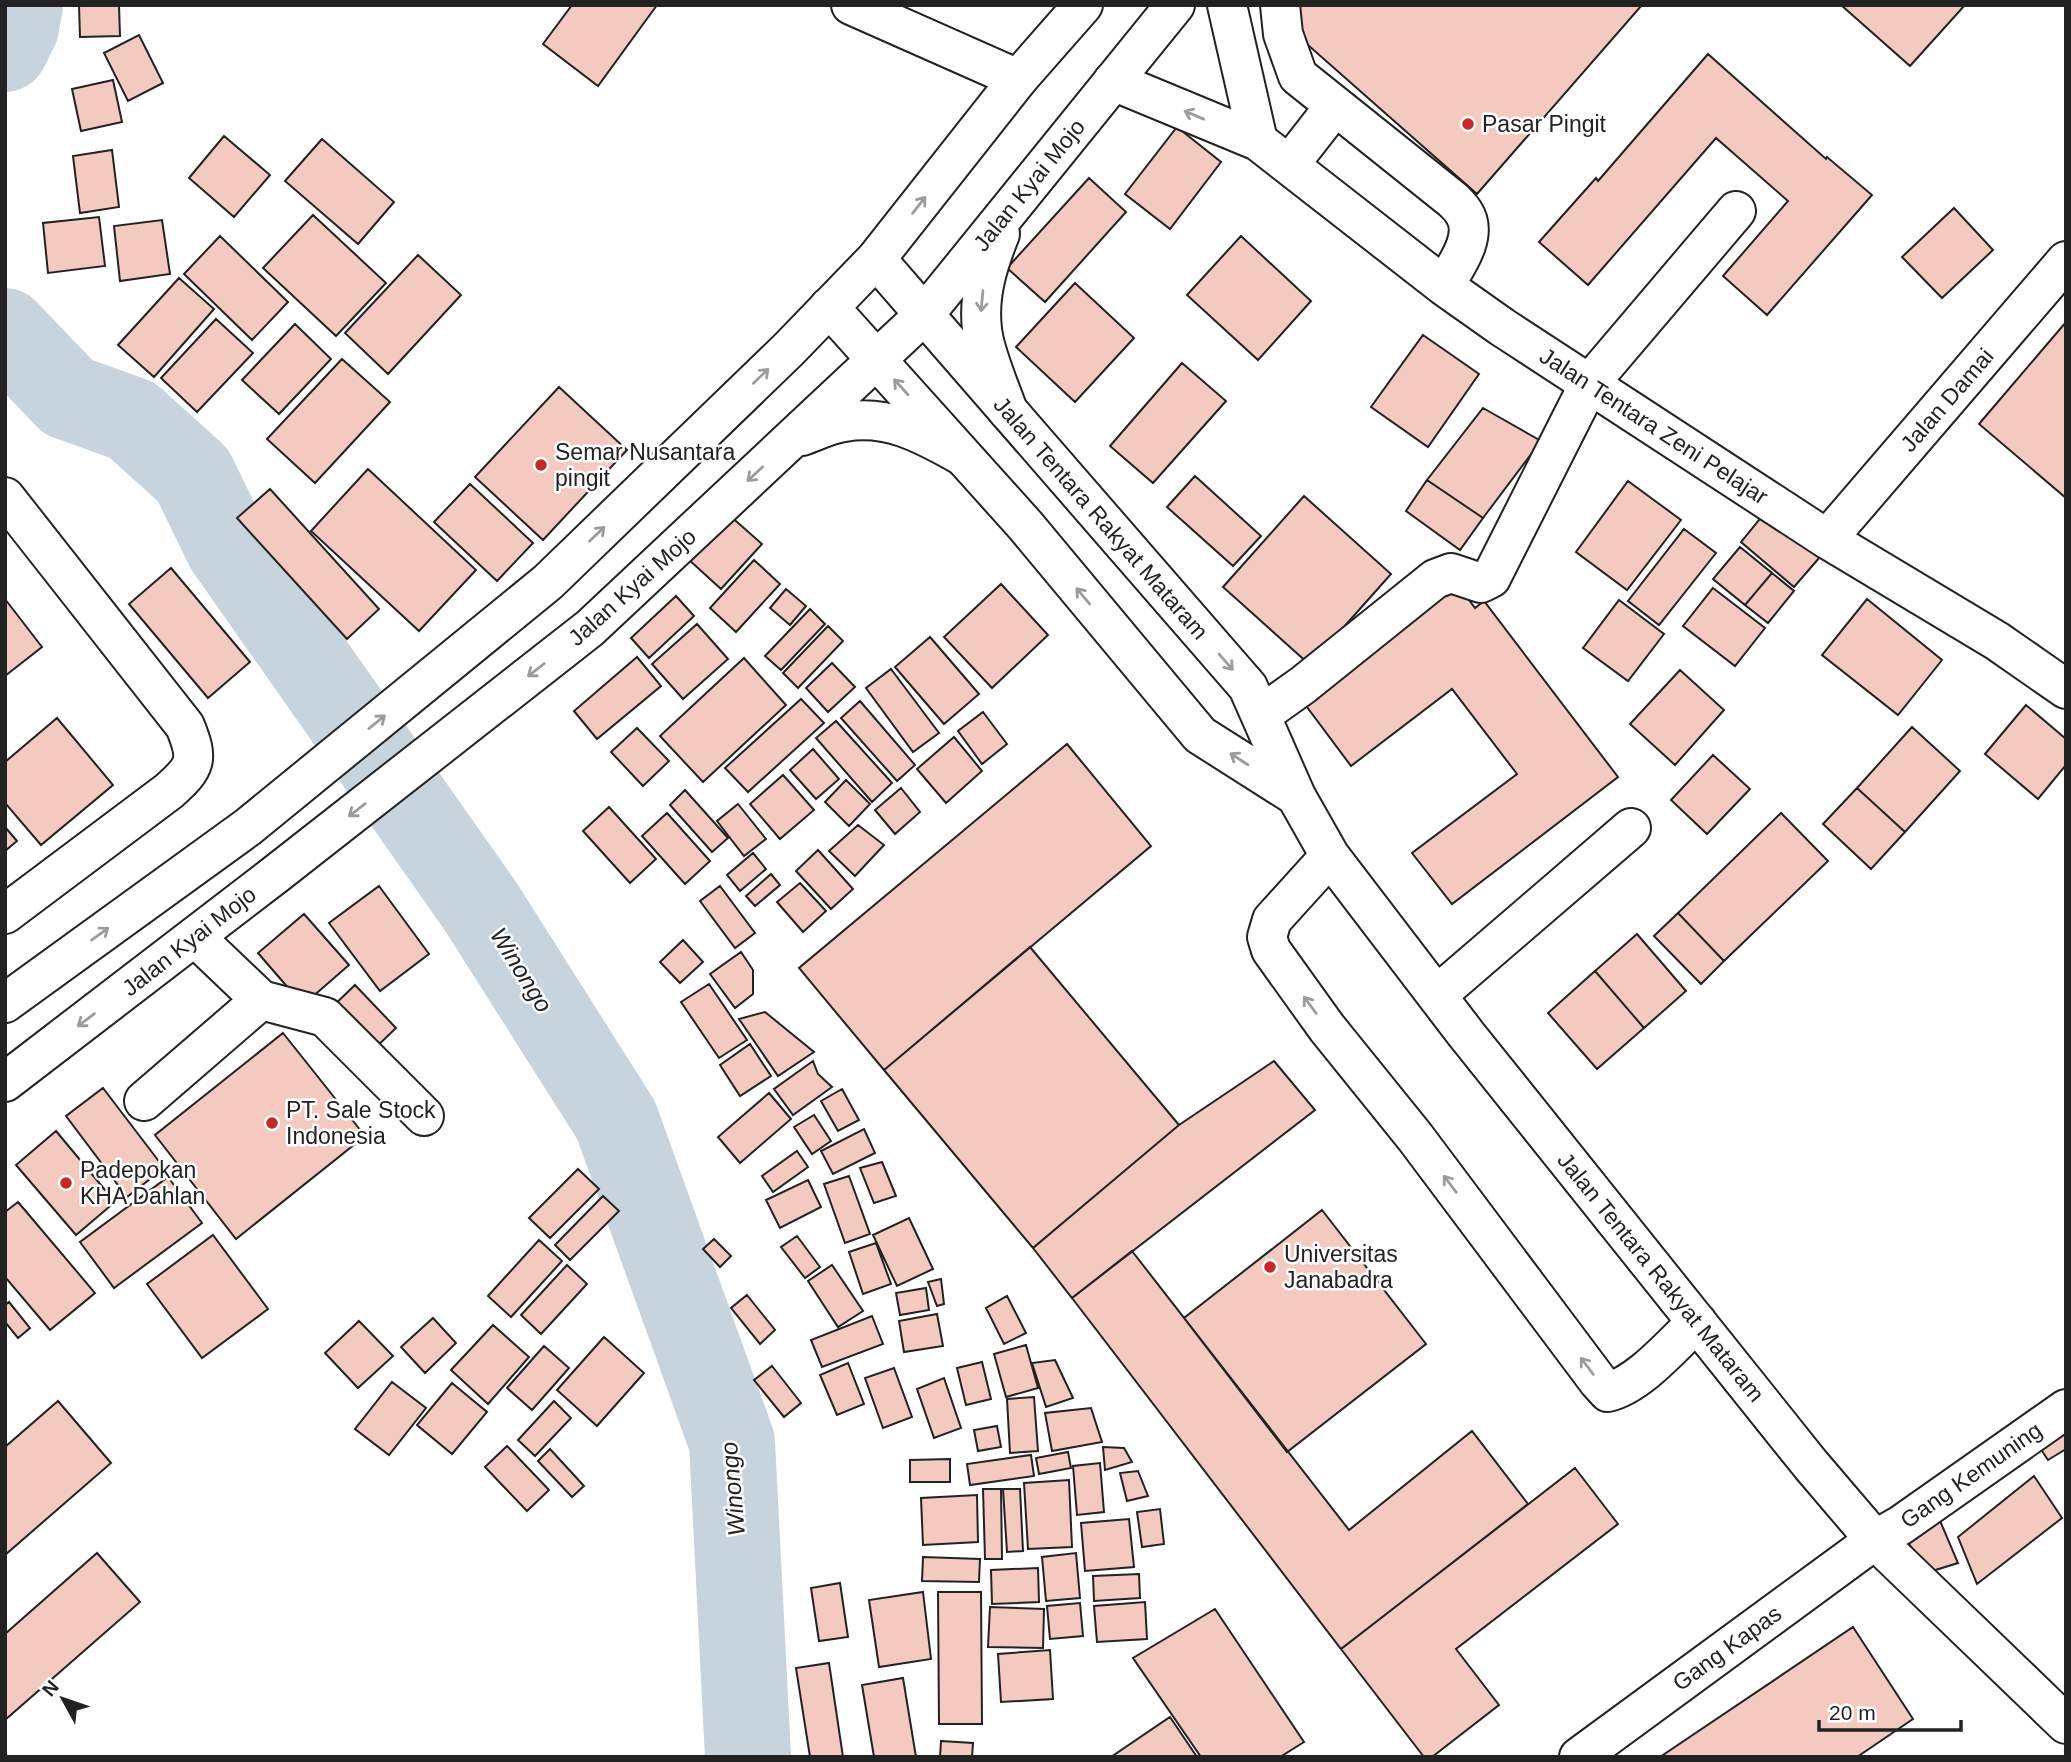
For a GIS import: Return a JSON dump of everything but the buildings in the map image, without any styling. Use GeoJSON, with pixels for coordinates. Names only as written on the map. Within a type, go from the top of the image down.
{"type":"FeatureCollection","features":[{"type":"Feature","properties":{"kind":"street"},"geometry":{"type":"LineString","coordinates":[[851,5],[1018,79]]}},
{"type":"Feature","properties":{"kind":"street","name":"Jalan Kyai Mojo"},"geometry":{"type":"LineString","coordinates":[[5,1082],[590,628],[924,315],[1175,5]]}},
{"type":"Feature","properties":{"kind":"street"},"geometry":{"type":"LineString","coordinates":[[1227,5],[1258,141]]}},
{"type":"Feature","properties":{"kind":"street"},"geometry":{"type":"LineString","coordinates":[[1280,5],[1283,34],[1298,76],[1453,200],[1466,215],[1469,228],[1463,254],[1444,286]]}},
{"type":"Feature","properties":{"kind":"street"},"geometry":{"type":"LineString","coordinates":[[5,1003],[248,827],[548,582],[789,349],[876,259],[1075,8]]}},
{"type":"Feature","properties":{"kind":"street","name":"Jalan Tentara Zeni Pelajar"},"geometry":{"type":"LineString","coordinates":[[1113,81],[1258,141],[1444,286],[1589,384],[1827,538],[1997,641],[2066,689]]}},
{"type":"Feature","properties":{"kind":"street"},"geometry":{"type":"LineString","coordinates":[[1289,165],[1335,106]]}},
{"type":"Feature","properties":{"kind":"street"},"geometry":{"type":"LineString","coordinates":[[1261,715],[1303,685],[1435,579],[1451,573],[1481,583],[1491,578],[1589,384],[1736,211]]}},
{"type":"Feature","properties":{"kind":"street"},"geometry":{"type":"LineString","coordinates":[[1008,212],[988,264],[981,300],[982,331],[1008,411]]}},
{"type":"Feature","properties":{"kind":"street","name":"Jalan Tentara Rakyat Mataram"},"geometry":{"type":"LineString","coordinates":[[876,259],[1248,687],[1296,796],[1330,856],[1437,995],[1811,1465],[1875,1540],[2066,1724]]}},
{"type":"Feature","properties":{"kind":"street","name":"Jalan Damai"},"geometry":{"type":"LineString","coordinates":[[1827,538],[2066,261]]}},
{"type":"Feature","properties":{"kind":"street","name":"Jalan Tentara Rakyat Mataram"},"geometry":{"type":"LineString","coordinates":[[829,307],[1025,525],[1200,735],[1296,796]]}},
{"type":"Feature","properties":{"kind":"street"},"geometry":{"type":"LineString","coordinates":[[792,439],[841,422],[866,419],[891,422],[915,430],[961,455]]}},
{"type":"Feature","properties":{"kind":"street"},"geometry":{"type":"LineString","coordinates":[[5,497],[186,726],[195,749],[189,774],[5,914]]}},
{"type":"Feature","properties":{"kind":"street"},"geometry":{"type":"LineString","coordinates":[[1437,995],[1631,828]]}},
{"type":"Feature","properties":{"kind":"street"},"geometry":{"type":"LineString","coordinates":[[1330,856],[1272,920],[1267,937],[1271,950],[1327,1028],[1415,1137],[1598,1381],[1608,1392],[1621,1389],[1697,1322]]}},
{"type":"Feature","properties":{"kind":"street"},"geometry":{"type":"LineString","coordinates":[[195,937],[261,1000],[325,1017],[424,1116]]}},
{"type":"Feature","properties":{"kind":"street"},"geometry":{"type":"LineString","coordinates":[[144,1101],[261,1000]]}},
{"type":"Feature","properties":{"kind":"street","name":"Gang Kemuning"},"geometry":{"type":"LineString","coordinates":[[1875,1540],[1901,1525],[2066,1409]]}},
{"type":"Feature","properties":{"kind":"street","name":"Gang Kapas"},"geometry":{"type":"LineString","coordinates":[[1579,1757],[1875,1540]]}},
{"type":"Feature","properties":{"kind":"waterway","name":"Winongo"},"geometry":{"type":"LineString","coordinates":[[5,49],[16,27],[20,5]]}},
{"type":"Feature","properties":{"kind":"waterway","name":"Winongo"},"geometry":{"type":"LineString","coordinates":[[5,331],[68,397],[132,420],[193,475],[228,547],[481,907],[616,1120],[732,1442],[748,1757]]}},
{"type":"Feature","properties":{"kind":"place","name":"Pasar Pingit"},"geometry":{"type":"Point","coordinates":[1468,124]}},
{"type":"Feature","properties":{"kind":"place","name":"Semar Nusantara pingit"},"geometry":{"type":"Point","coordinates":[541,465]}},
{"type":"Feature","properties":{"kind":"place","name":"PT. Sale Stock Indonesia"},"geometry":{"type":"Point","coordinates":[272,1123]}},
{"type":"Feature","properties":{"kind":"place","name":"Padepokan KHA Dahlan"},"geometry":{"type":"Point","coordinates":[66,1183]}},
{"type":"Feature","properties":{"kind":"place","name":"Universitas Janabadra"},"geometry":{"type":"Point","coordinates":[1270,1267]}}]}
